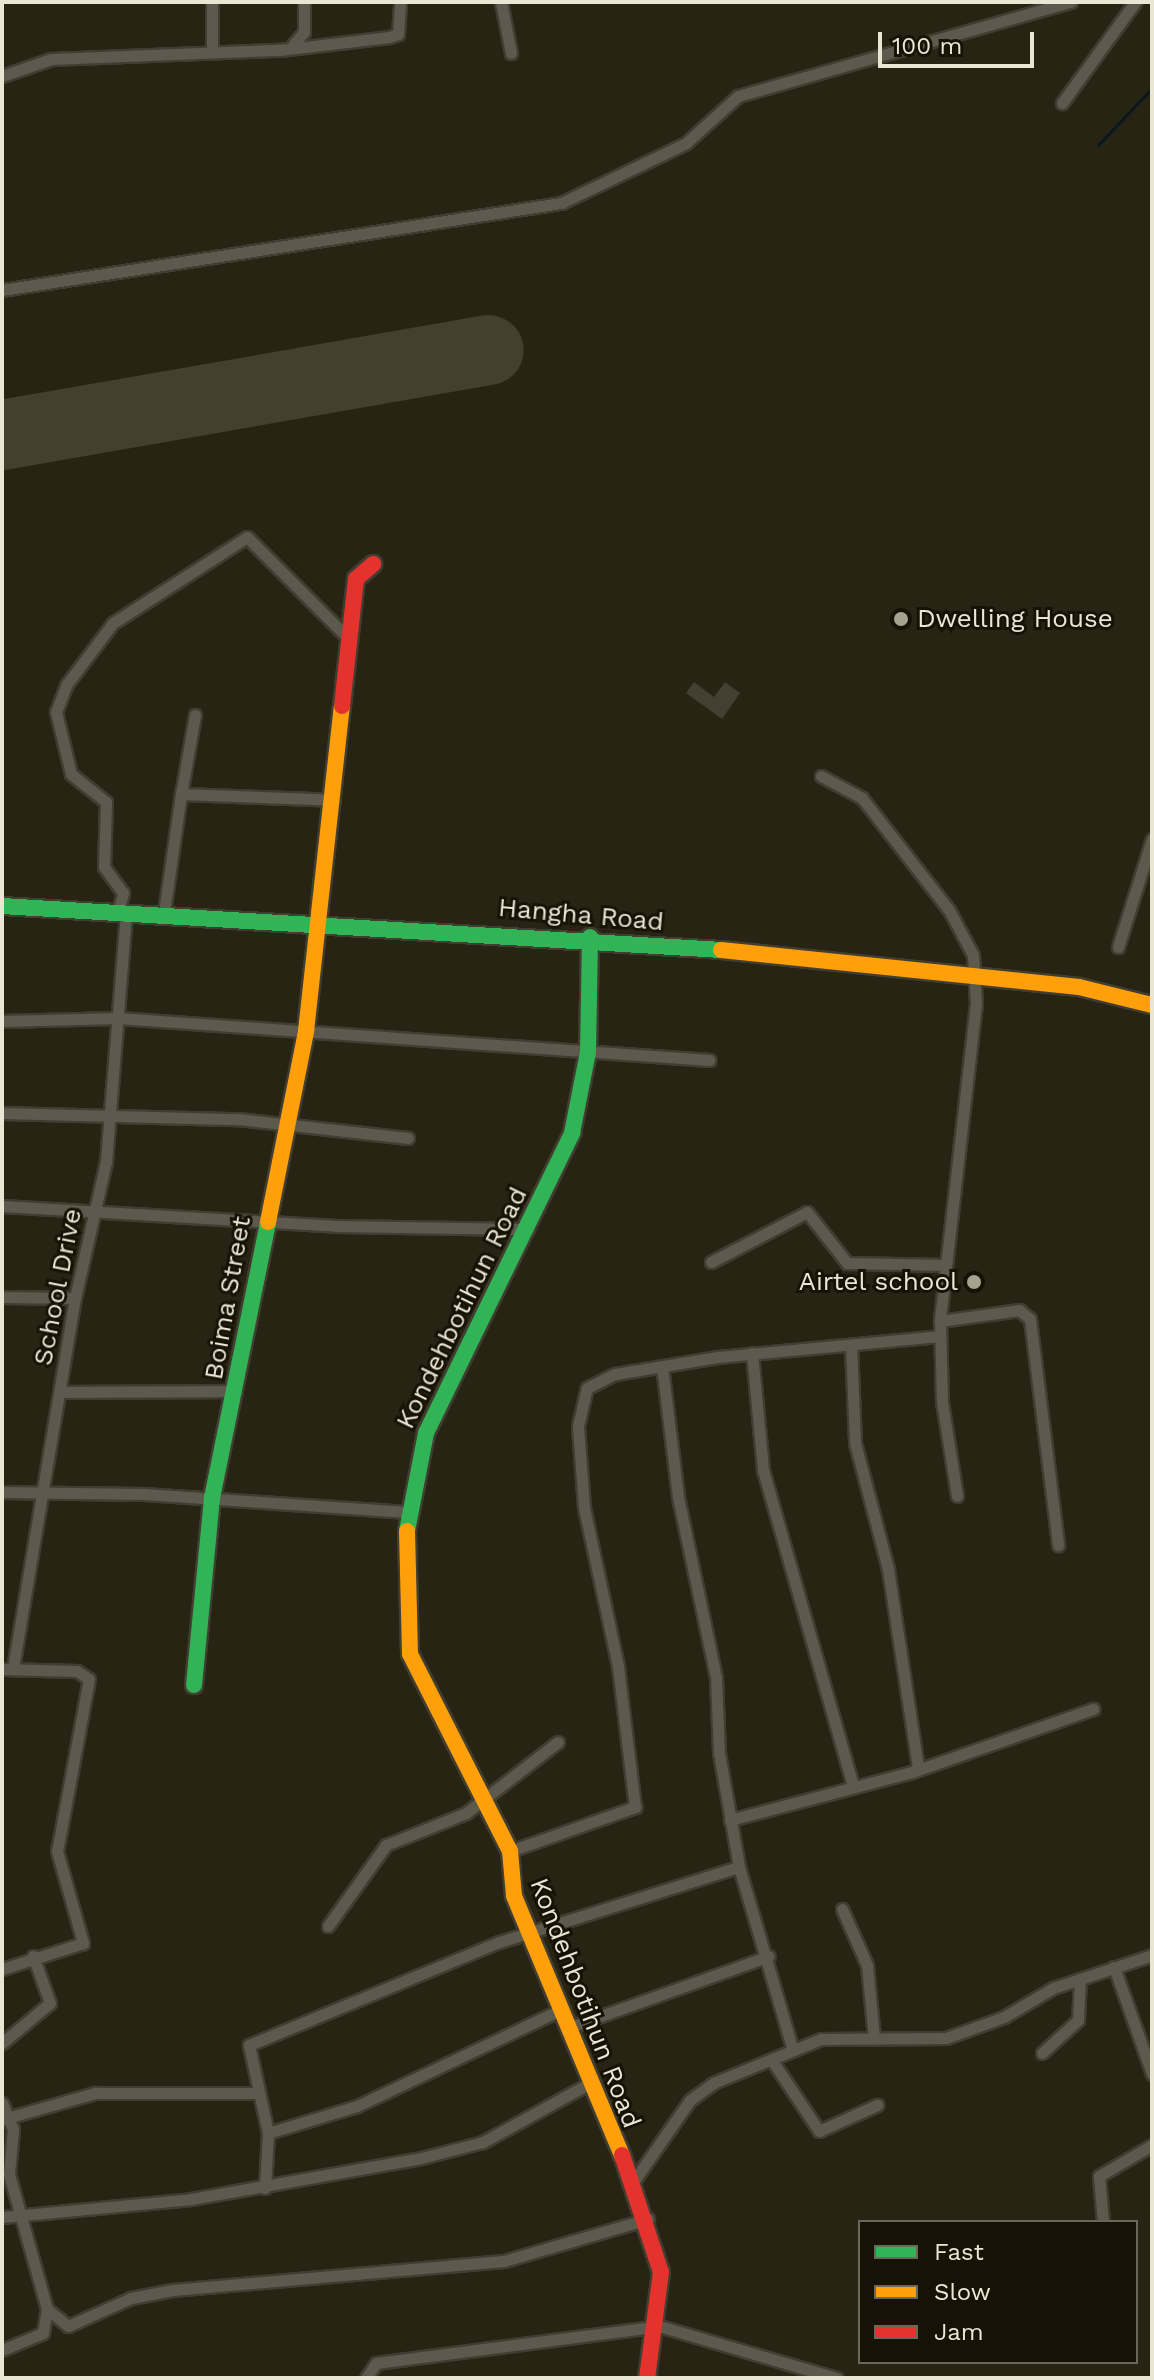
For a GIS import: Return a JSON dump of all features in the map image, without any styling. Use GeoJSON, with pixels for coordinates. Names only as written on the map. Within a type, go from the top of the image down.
{"type":"FeatureCollection","features":[{"type":"Feature","properties":{"kind":"main road","name":"Boima Street"},"geometry":{"type":"LineString","coordinates":[[194,1685],[212,1498],[236,1391],[266,1218],[306,1031],[314,920],[334,800],[356,579],[373,564]]}},
{"type":"Feature","properties":{"kind":"main road","name":"Hangha Road"},"geometry":{"type":"LineString","coordinates":[[2,906],[164,912],[590,937],[1079,987],[1152,1005]]}},
{"type":"Feature","properties":{"kind":"main road","name":"Kondehbotihun Road"},"geometry":{"type":"LineString","coordinates":[[590,937],[588,1052],[572,1133],[528,1229],[426,1433],[407,1512],[410,1654],[510,1851],[514,1896],[588,2084],[648,2219],[661,2272],[647,2378]]}},
{"type":"Feature","properties":{"kind":"street"},"geometry":{"type":"LineString","coordinates":[[212,2],[212,49]]}},
{"type":"Feature","properties":{"kind":"street"},"geometry":{"type":"LineString","coordinates":[[293,45],[304,32],[304,2]]}},
{"type":"Feature","properties":{"kind":"street"},"geometry":{"type":"LineString","coordinates":[[2,76],[51,59],[293,45],[398,34],[400,2]]}},
{"type":"Feature","properties":{"kind":"street"},"geometry":{"type":"LineString","coordinates":[[501,2],[511,53]]}},
{"type":"Feature","properties":{"kind":"street"},"geometry":{"type":"LineString","coordinates":[[1013,15],[1016,2]]}},
{"type":"Feature","properties":{"kind":"street"},"geometry":{"type":"LineString","coordinates":[[2,290],[561,203],[686,143],[738,96],[793,75],[962,37],[1013,15],[1046,14],[1071,2]]}},
{"type":"Feature","properties":{"kind":"street"},"geometry":{"type":"LineString","coordinates":[[1062,103],[1135,2]]}},
{"type":"Feature","properties":{"kind":"street","name":"School Drive"},"geometry":{"type":"LineString","coordinates":[[8,1668],[61,1392],[75,1298],[97,1207],[118,1018],[123,893],[104,867],[106,802],[71,774],[56,712],[67,684],[113,623],[247,537],[349,639]]}},
{"type":"Feature","properties":{"kind":"street"},"geometry":{"type":"LineString","coordinates":[[164,912],[195,715]]}},
{"type":"Feature","properties":{"kind":"street"},"geometry":{"type":"LineString","coordinates":[[821,776],[862,798],[949,910],[973,955],[974,978],[939,1336],[957,1496]]}},
{"type":"Feature","properties":{"kind":"street"},"geometry":{"type":"LineString","coordinates":[[181,794],[334,800]]}},
{"type":"Feature","properties":{"kind":"street"},"geometry":{"type":"LineString","coordinates":[[1118,947],[1152,839]]}},
{"type":"Feature","properties":{"kind":"street"},"geometry":{"type":"LineString","coordinates":[[2,1021],[118,1018],[710,1060]]}},
{"type":"Feature","properties":{"kind":"street"},"geometry":{"type":"LineString","coordinates":[[2,1113],[109,1113],[288,1123],[408,1138]]}},
{"type":"Feature","properties":{"kind":"street"},"geometry":{"type":"LineString","coordinates":[[2,1206],[97,1207],[528,1229]]}},
{"type":"Feature","properties":{"kind":"street"},"geometry":{"type":"LineString","coordinates":[[711,1262],[807,1212],[847,1263],[945,1265]]}},
{"type":"Feature","properties":{"kind":"street"},"geometry":{"type":"LineString","coordinates":[[2,1297],[75,1298]]}},
{"type":"Feature","properties":{"kind":"street"},"geometry":{"type":"LineString","coordinates":[[940,1321],[1019,1310],[1030,1319],[1058,1545]]}},
{"type":"Feature","properties":{"kind":"street"},"geometry":{"type":"LineString","coordinates":[[510,1851],[635,1807],[618,1666],[584,1508],[579,1402],[597,1380],[662,1366],[752,1353],[939,1336]]}},
{"type":"Feature","properties":{"kind":"street"},"geometry":{"type":"LineString","coordinates":[[851,1346],[853,1430],[888,1569],[918,1767]]}},
{"type":"Feature","properties":{"kind":"street"},"geometry":{"type":"LineString","coordinates":[[752,1353],[763,1470],[853,1786]]}},
{"type":"Feature","properties":{"kind":"street"},"geometry":{"type":"LineString","coordinates":[[662,1366],[678,1497],[716,1678],[730,1820],[739,1867],[769,1956],[793,2050]]}},
{"type":"Feature","properties":{"kind":"street"},"geometry":{"type":"LineString","coordinates":[[61,1392],[236,1391]]}},
{"type":"Feature","properties":{"kind":"street"},"geometry":{"type":"LineString","coordinates":[[2,1492],[212,1498],[407,1512]]}},
{"type":"Feature","properties":{"kind":"street"},"geometry":{"type":"LineString","coordinates":[[2,1969],[33,1956],[83,1943],[84,1936],[57,1851],[89,1679],[77,1671],[8,1668]]}},
{"type":"Feature","properties":{"kind":"street"},"geometry":{"type":"LineString","coordinates":[[730,1820],[918,1767],[1093,1709]]}},
{"type":"Feature","properties":{"kind":"street"},"geometry":{"type":"LineString","coordinates":[[328,1926],[386,1845],[486,1801],[558,1742]]}},
{"type":"Feature","properties":{"kind":"street"},"geometry":{"type":"LineString","coordinates":[[265,2188],[268,2133],[249,2045],[529,1933],[739,1867]]}},
{"type":"Feature","properties":{"kind":"street"},"geometry":{"type":"LineString","coordinates":[[842,1909],[867,1965],[874,2038]]}},
{"type":"Feature","properties":{"kind":"street"},"geometry":{"type":"LineString","coordinates":[[631,2185],[703,2089],[773,2062],[821,2039],[946,2038],[1080,1979],[1152,1955]]}},
{"type":"Feature","properties":{"kind":"street"},"geometry":{"type":"LineString","coordinates":[[2,2043],[50,2003],[33,1956]]}},
{"type":"Feature","properties":{"kind":"street"},"geometry":{"type":"LineString","coordinates":[[567,2028],[769,1956]]}},
{"type":"Feature","properties":{"kind":"street"},"geometry":{"type":"LineString","coordinates":[[1114,1967],[1152,2074]]}},
{"type":"Feature","properties":{"kind":"street"},"geometry":{"type":"LineString","coordinates":[[1042,2053],[1078,2020],[1080,1979]]}},
{"type":"Feature","properties":{"kind":"street"},"geometry":{"type":"LineString","coordinates":[[268,2133],[357,2106],[560,2010]]}},
{"type":"Feature","properties":{"kind":"street"},"geometry":{"type":"LineString","coordinates":[[773,2062],[819,2131],[877,2105]]}},
{"type":"Feature","properties":{"kind":"street"},"geometry":{"type":"LineString","coordinates":[[2,2217],[21,2211],[265,2188],[466,2148],[588,2084]]}},
{"type":"Feature","properties":{"kind":"street"},"geometry":{"type":"LineString","coordinates":[[5,2118],[95,2093],[258,2093]]}},
{"type":"Feature","properties":{"kind":"street"},"geometry":{"type":"LineString","coordinates":[[2,2103],[15,2151],[9,2174],[47,2309],[43,2333],[2,2350]]}},
{"type":"Feature","properties":{"kind":"street"},"geometry":{"type":"LineString","coordinates":[[1103,2220],[1099,2176],[1152,2145]]}},
{"type":"Feature","properties":{"kind":"street"},"geometry":{"type":"LineString","coordinates":[[47,2309],[68,2326],[131,2298],[185,2288],[504,2261],[648,2219]]}},
{"type":"Feature","properties":{"kind":"street"},"geometry":{"type":"LineString","coordinates":[[366,2378],[376,2363],[655,2326],[836,2378]]}},
{"type":"Feature","properties":{"kind":"building"},"geometry":{"type":"Polygon","coordinates":[[[694,682],[714,697],[725,682],[740,693],[722,719],[686,693],[694,682]]]}},
{"type":"Feature","properties":{"kind":"waterway"},"geometry":{"type":"LineString","coordinates":[[1098,145],[1152,88]]}},
{"type":"Feature","properties":{"kind":"runway"},"geometry":{"type":"LineString","coordinates":[[2,435],[489,350]]}},
{"type":"Feature","properties":{"kind":"traffic: fast"},"geometry":{"type":"LineString","coordinates":[[2,906],[721,950]]}},
{"type":"Feature","properties":{"kind":"traffic: fast"},"geometry":{"type":"LineString","coordinates":[[407,1531],[426,1433],[572,1133],[588,1052],[590,937]]}},
{"type":"Feature","properties":{"kind":"traffic: fast"},"geometry":{"type":"LineString","coordinates":[[194,1685],[212,1498],[268,1222]]}},
{"type":"Feature","properties":{"kind":"traffic: slow"},"geometry":{"type":"LineString","coordinates":[[268,1222],[306,1031],[342,706]]}},
{"type":"Feature","properties":{"kind":"traffic: slow"},"geometry":{"type":"LineString","coordinates":[[721,950],[1079,987],[1152,1005]]}},
{"type":"Feature","properties":{"kind":"traffic: slow"},"geometry":{"type":"LineString","coordinates":[[407,1531],[410,1654],[510,1851],[514,1896],[622,2155]]}},
{"type":"Feature","properties":{"kind":"traffic: jam"},"geometry":{"type":"LineString","coordinates":[[342,706],[356,579],[373,564]]}},
{"type":"Feature","properties":{"kind":"traffic: jam"},"geometry":{"type":"LineString","coordinates":[[622,2155],[661,2272],[647,2378]]}},
{"type":"Feature","properties":{"kind":"place","name":"Dwelling House"},"geometry":{"type":"Point","coordinates":[901,619]}},
{"type":"Feature","properties":{"kind":"place","name":"Airtel school"},"geometry":{"type":"Point","coordinates":[974,1282]}}]}
